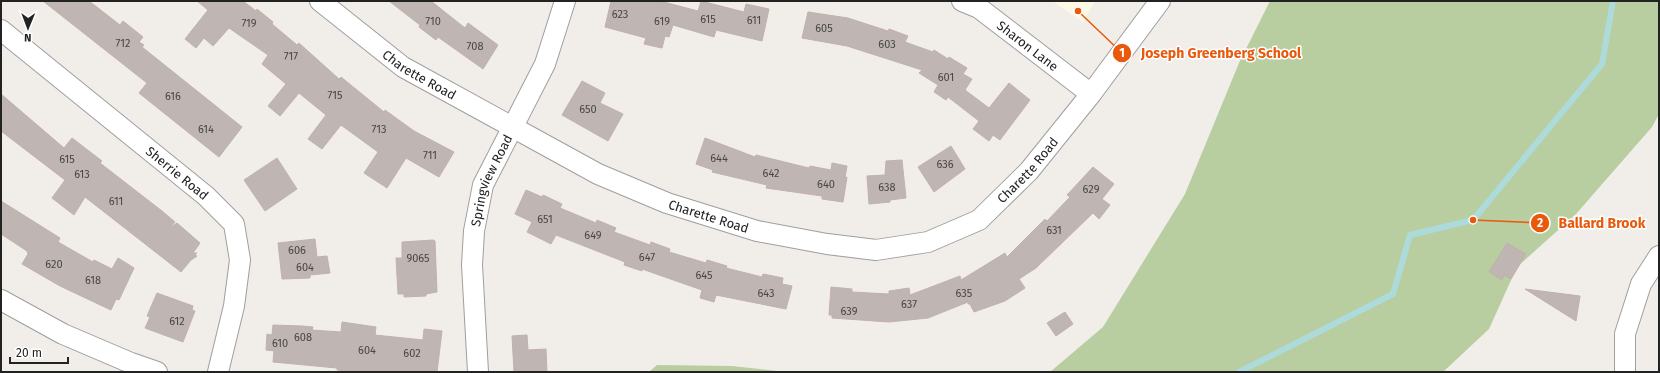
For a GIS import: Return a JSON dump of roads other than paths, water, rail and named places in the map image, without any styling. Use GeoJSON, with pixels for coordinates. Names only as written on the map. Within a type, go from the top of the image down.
{"type":"FeatureCollection","features":[{"type":"Feature","properties":{"kind":"street","name":"Charette Road"},"geometry":{"type":"LineString","coordinates":[[320,1],[403,67],[598,174],[667,203],[757,231],[827,244],[876,250],[928,242],[979,220],[1029,171],[1091,94],[1160,1]]}},
{"type":"Feature","properties":{"kind":"street","name":"Springview Road"},"geometry":{"type":"LineString","coordinates":[[478,372],[472,265],[474,231],[482,184],[545,64],[565,1]]}},
{"type":"Feature","properties":{"kind":"street","name":"Sharon Lane"},"geometry":{"type":"LineString","coordinates":[[962,1],[979,8],[1091,94]]}},
{"type":"Feature","properties":{"kind":"street","name":"Sherrie Road"},"geometry":{"type":"LineString","coordinates":[[1,30],[206,196],[234,224],[240,260],[234,306],[218,372]]}},
{"type":"Feature","properties":{"kind":"street"},"geometry":{"type":"LineString","coordinates":[[1625,372],[1625,334],[1641,284],[1659,256]]}},
{"type":"Feature","properties":{"kind":"street"},"geometry":{"type":"LineString","coordinates":[[1,300],[63,334],[131,363],[157,372]]}},
{"type":"Feature","properties":{"kind":"waterway"},"geometry":{"type":"LineString","coordinates":[[1239,372],[1393,294],[1410,235],[1473,220],[1602,64],[1613,1]]}},
{"type":"Feature","properties":{"kind":"place","name":"Joseph Greenberg School"},"geometry":{"type":"Point","coordinates":[1078,11]}},
{"type":"Feature","properties":{"kind":"place","name":"Ballard Brook"},"geometry":{"type":"Point","coordinates":[1473,220]}}]}
